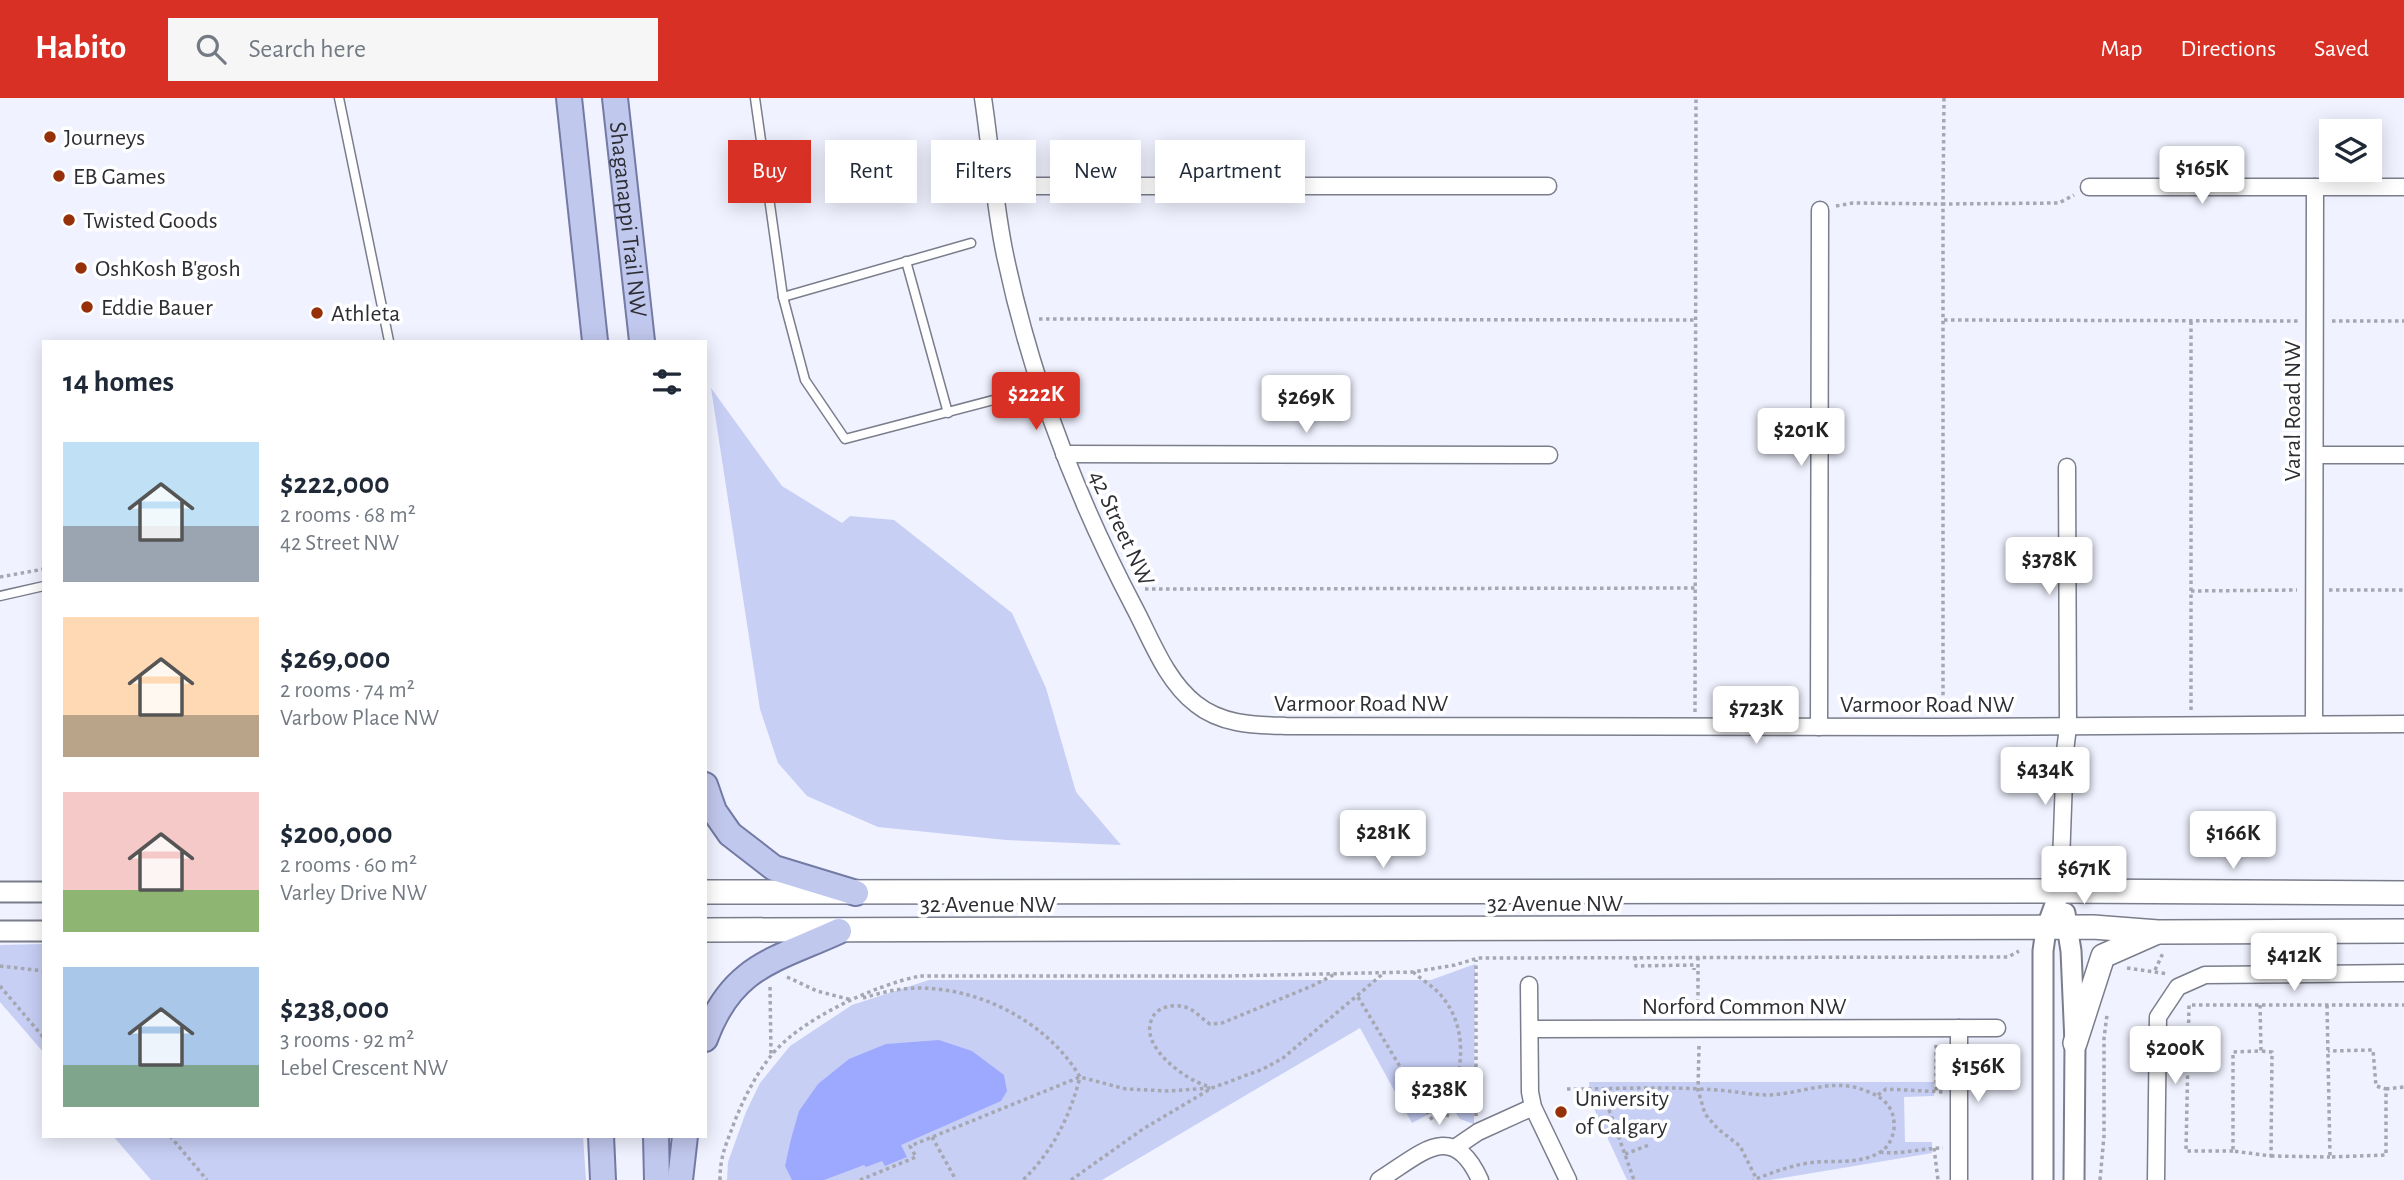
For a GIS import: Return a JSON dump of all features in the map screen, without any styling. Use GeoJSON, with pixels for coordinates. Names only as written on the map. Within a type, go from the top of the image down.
{"type":"FeatureCollection","features":[{"type":"Feature","properties":{"kind":"main road","name":"Shaganappi Trail NW"},"geometry":{"type":"LineString","coordinates":[[569,98],[595,340]]}},
{"type":"Feature","properties":{"kind":"main road","name":"Shaganappi Trail NW"},"geometry":{"type":"LineString","coordinates":[[615,98],[642,340]]}},
{"type":"Feature","properties":{"kind":"main road"},"geometry":{"type":"LineString","coordinates":[[707,791],[714,811],[730,834],[774,868],[856,893]]}},
{"type":"Feature","properties":{"kind":"main road","name":"32 Avenue NW"},"geometry":{"type":"LineString","coordinates":[[707,892],[2404,893]]}},
{"type":"Feature","properties":{"kind":"main road","name":"32 Avenue NW"},"geometry":{"type":"LineString","coordinates":[[707,930],[2094,927],[2163,938],[2404,931]]}},
{"type":"Feature","properties":{"kind":"main road"},"geometry":{"type":"LineString","coordinates":[[707,1035],[718,1011],[748,975],[781,954],[839,931]]}},
{"type":"Feature","properties":{"kind":"main road"},"geometry":{"type":"LineString","coordinates":[[2075,1043],[2103,956],[2163,938]]}},
{"type":"Feature","properties":{"kind":"main road"},"geometry":{"type":"LineString","coordinates":[[601,1138],[603,1180]]}},
{"type":"Feature","properties":{"kind":"main road"},"geometry":{"type":"LineString","coordinates":[[615,1138],[615,1180]]}},
{"type":"Feature","properties":{"kind":"main road"},"geometry":{"type":"LineString","coordinates":[[656,1138],[657,1180]]}},
{"type":"Feature","properties":{"kind":"main road"},"geometry":{"type":"LineString","coordinates":[[680,1180],[685,1138]]}},
{"type":"Feature","properties":{"kind":"street","name":"42 Street NW"},"geometry":{"type":"LineString","coordinates":[[983,98],[988,140]]}},
{"type":"Feature","properties":{"kind":"street"},"geometry":{"type":"LineString","coordinates":[[1036,186],[1548,187]]}},
{"type":"Feature","properties":{"kind":"street"},"geometry":{"type":"LineString","coordinates":[[2089,187],[2404,187]]}},
{"type":"Feature","properties":{"kind":"street","name":"Varal Road NW"},"geometry":{"type":"LineString","coordinates":[[2314,724],[2315,187]]}},
{"type":"Feature","properties":{"kind":"street","name":"42 Street NW"},"geometry":{"type":"LineString","coordinates":[[996,203],[1005,254],[1039,388],[1080,496],[1168,672],[1183,692],[1207,712]]}},
{"type":"Feature","properties":{"kind":"street"},"geometry":{"type":"LineString","coordinates":[[1819,727],[1820,210]]}},
{"type":"Feature","properties":{"kind":"street"},"geometry":{"type":"LineString","coordinates":[[1064,454],[1549,455]]}},
{"type":"Feature","properties":{"kind":"street"},"geometry":{"type":"LineString","coordinates":[[2315,455],[2404,455]]}},
{"type":"Feature","properties":{"kind":"street"},"geometry":{"type":"LineString","coordinates":[[2067,467],[2068,727],[2057,929],[2075,1043],[2074,1180]]}},
{"type":"Feature","properties":{"kind":"street","name":"Varmoor Road NW"},"geometry":{"type":"LineString","coordinates":[[1207,712],[1232,722],[1286,726],[2068,727],[2404,724]]}},
{"type":"Feature","properties":{"kind":"street"},"geometry":{"type":"LineString","coordinates":[[0,892],[42,892]]}},
{"type":"Feature","properties":{"kind":"street"},"geometry":{"type":"LineString","coordinates":[[2043,1180],[2043,951],[2057,929]]}},
{"type":"Feature","properties":{"kind":"street"},"geometry":{"type":"LineString","coordinates":[[0,931],[42,931]]}},
{"type":"Feature","properties":{"kind":"street"},"geometry":{"type":"LineString","coordinates":[[2156,1180],[2158,1017],[2178,986],[2205,975],[2404,974]]}},
{"type":"Feature","properties":{"kind":"street"},"geometry":{"type":"LineString","coordinates":[[1529,985],[1530,1092],[1533,1107],[1568,1180]]}},
{"type":"Feature","properties":{"kind":"street"},"geometry":{"type":"LineString","coordinates":[[1959,1028],[1959,1180]]}},
{"type":"Feature","properties":{"kind":"street","name":"Norford Common NW"},"geometry":{"type":"LineString","coordinates":[[1530,1029],[1997,1028]]}},
{"type":"Feature","properties":{"kind":"street"},"geometry":{"type":"LineString","coordinates":[[1456,1147],[1478,1132],[1533,1107]]}},
{"type":"Feature","properties":{"kind":"street"},"geometry":{"type":"LineString","coordinates":[[1379,1180],[1434,1147],[1448,1144],[1456,1147],[1473,1163],[1480,1180]]}},
{"type":"Feature","properties":{"kind":"lane"},"geometry":{"type":"LineString","coordinates":[[339,98],[389,340]]}},
{"type":"Feature","properties":{"kind":"lane"},"geometry":{"type":"LineString","coordinates":[[755,98],[783,297],[805,380],[845,439],[1039,388]]}},
{"type":"Feature","properties":{"kind":"lane"},"geometry":{"type":"LineString","coordinates":[[783,297],[971,243]]}},
{"type":"Feature","properties":{"kind":"lane"},"geometry":{"type":"LineString","coordinates":[[906,261],[948,413]]}},
{"type":"Feature","properties":{"kind":"lane"},"geometry":{"type":"LineString","coordinates":[[0,596],[42,586]]}},
{"type":"Feature","properties":{"kind":"path"},"geometry":{"type":"LineString","coordinates":[[1695,727],[1696,98]]}},
{"type":"Feature","properties":{"kind":"path"},"geometry":{"type":"LineString","coordinates":[[1943,727],[1944,98]]}},
{"type":"Feature","properties":{"kind":"path"},"geometry":{"type":"LineString","coordinates":[[1820,210],[1853,203],[2059,203],[2089,187]]}},
{"type":"Feature","properties":{"kind":"path"},"geometry":{"type":"LineString","coordinates":[[1039,319],[1696,320]]}},
{"type":"Feature","properties":{"kind":"path"},"geometry":{"type":"LineString","coordinates":[[1944,320],[2404,321]]}},
{"type":"Feature","properties":{"kind":"path"},"geometry":{"type":"LineString","coordinates":[[2191,320],[2191,724]]}},
{"type":"Feature","properties":{"kind":"path"},"geometry":{"type":"LineString","coordinates":[[0,577],[42,569]]}},
{"type":"Feature","properties":{"kind":"path"},"geometry":{"type":"LineString","coordinates":[[1144,589],[1696,588]]}},
{"type":"Feature","properties":{"kind":"path"},"geometry":{"type":"LineString","coordinates":[[2191,591],[2404,590]]}},
{"type":"Feature","properties":{"kind":"path"},"geometry":{"type":"LineString","coordinates":[[2155,970],[2163,938]]}},
{"type":"Feature","properties":{"kind":"path"},"geometry":{"type":"LineString","coordinates":[[720,1180],[720,1159],[739,1109],[771,1055],[811,1022],[881,987],[903,980],[936,975],[1229,976],[1413,972],[1455,965],[1476,958],[2008,957],[2019,951]]}},
{"type":"Feature","properties":{"kind":"path"},"geometry":{"type":"LineString","coordinates":[[1635,957],[1636,966],[1694,965],[1694,970]]}},
{"type":"Feature","properties":{"kind":"path"},"geometry":{"type":"LineString","coordinates":[[1698,957],[1698,1020]]}},
{"type":"Feature","properties":{"kind":"path"},"geometry":{"type":"LineString","coordinates":[[1476,958],[1476,1121]]}},
{"type":"Feature","properties":{"kind":"path"},"geometry":{"type":"LineString","coordinates":[[0,966],[42,971]]}},
{"type":"Feature","properties":{"kind":"path"},"geometry":{"type":"LineString","coordinates":[[2120,975],[2126,968],[2170,974]]}},
{"type":"Feature","properties":{"kind":"path"},"geometry":{"type":"LineString","coordinates":[[779,972],[817,991],[853,1001],[895,990],[949,991],[969,995],[1002,1008],[1044,1034],[1068,1057],[1080,1077],[1068,1116],[1047,1155],[1023,1180]]}},
{"type":"Feature","properties":{"kind":"path"},"geometry":{"type":"LineString","coordinates":[[1071,1180],[1143,1129],[1212,1088],[1263,1069],[1283,1058],[1385,972]]}},
{"type":"Feature","properties":{"kind":"path"},"geometry":{"type":"LineString","coordinates":[[1413,972],[1447,1004],[1460,1036],[1460,1072],[1446,1120]]}},
{"type":"Feature","properties":{"kind":"path"},"geometry":{"type":"LineString","coordinates":[[1212,1088],[1197,1084],[1185,1076],[1156,1050],[1149,1026],[1158,1011],[1169,1006],[1181,1006],[1195,1012],[1210,1024],[1222,1023],[1337,973]]}},
{"type":"Feature","properties":{"kind":"path"},"geometry":{"type":"LineString","coordinates":[[770,983],[771,1055]]}},
{"type":"Feature","properties":{"kind":"path"},"geometry":{"type":"LineString","coordinates":[[0,986],[42,1036]]}},
{"type":"Feature","properties":{"kind":"path"},"geometry":{"type":"LineString","coordinates":[[1358,996],[1434,1123]]}},
{"type":"Feature","properties":{"kind":"path"},"geometry":{"type":"LineString","coordinates":[[2386,1089],[2386,1155],[2271,1156],[2233,1151],[2186,1151],[2189,1005],[2404,1005]]}},
{"type":"Feature","properties":{"kind":"path"},"geometry":{"type":"LineString","coordinates":[[2260,1005],[2261,1051]]}},
{"type":"Feature","properties":{"kind":"path"},"geometry":{"type":"LineString","coordinates":[[2327,1005],[2330,1157]]}},
{"type":"Feature","properties":{"kind":"path"},"geometry":{"type":"LineString","coordinates":[[2100,1180],[2107,1014]]}},
{"type":"Feature","properties":{"kind":"path"},"geometry":{"type":"LineString","coordinates":[[1936,1028],[1936,1092]]}},
{"type":"Feature","properties":{"kind":"path"},"geometry":{"type":"LineString","coordinates":[[1699,1037],[1698,1090],[1705,1114],[1718,1129],[1741,1146],[1755,1180],[1791,1167],[1812,1163],[1846,1163],[1880,1152],[1959,1148]]}},
{"type":"Feature","properties":{"kind":"path"},"geometry":{"type":"LineString","coordinates":[[2328,1051],[2373,1050],[2376,1086],[2386,1089],[2404,1087]]}},
{"type":"Feature","properties":{"kind":"path"},"geometry":{"type":"LineString","coordinates":[[2233,1151],[2233,1052],[2272,1052],[2271,1156]]}},
{"type":"Feature","properties":{"kind":"path"},"geometry":{"type":"LineString","coordinates":[[860,1180],[916,1157],[910,1146],[1080,1077],[1126,1088],[1168,1091],[1212,1088]]}},
{"type":"Feature","properties":{"kind":"path"},"geometry":{"type":"LineString","coordinates":[[1567,1089],[1698,1090],[1773,1095],[1834,1086],[1852,1087],[1878,1096],[1891,1110],[1894,1129],[1889,1143],[1880,1152]]}},
{"type":"Feature","properties":{"kind":"path"},"geometry":{"type":"LineString","coordinates":[[1601,1089],[1634,1180]]}},
{"type":"Feature","properties":{"kind":"path"},"geometry":{"type":"LineString","coordinates":[[1878,1096],[1886,1089],[1959,1092]]}},
{"type":"Feature","properties":{"kind":"path"},"geometry":{"type":"LineString","coordinates":[[932,1137],[956,1180]]}},
{"type":"Feature","properties":{"kind":"path"},"geometry":{"type":"LineString","coordinates":[[172,1138],[208,1180]]}},
{"type":"Feature","properties":{"kind":"path"},"geometry":{"type":"LineString","coordinates":[[1625,1154],[1649,1145]]}},
{"type":"Feature","properties":{"kind":"path"},"geometry":{"type":"LineString","coordinates":[[1934,1148],[1938,1180]]}},
{"type":"Feature","properties":{"kind":"shaded area"},"geometry":{"type":"Polygon","coordinates":[[[711,388],[782,486],[842,523],[850,516],[894,520],[1012,613],[1046,688],[1076,792],[1121,845],[1006,840],[878,827],[807,796],[778,763],[760,709],[711,388]]]}},
{"type":"Feature","properties":{"kind":"shaded area"},"geometry":{"type":"Polygon","coordinates":[[[42,944],[42,1051],[0,1002],[0,945],[42,944]]]}},
{"type":"Feature","properties":{"kind":"shaded area"},"geometry":{"type":"Polygon","coordinates":[[[1475,964],[1474,1124],[1460,1119],[1449,1103],[1412,1123],[1360,1028],[1102,1180],[727,1180],[728,1162],[746,1112],[760,1083],[790,1046],[852,1005],[929,980],[1431,980],[1475,964]]]}},
{"type":"Feature","properties":{"kind":"shaded area"},"geometry":{"type":"Polygon","coordinates":[[[1589,1082],[1934,1082],[1934,1096],[1904,1097],[1905,1142],[1932,1142],[1932,1153],[1770,1180],[1627,1180],[1590,1100],[1589,1082]]]}},
{"type":"Feature","properties":{"kind":"shaded area"},"geometry":{"type":"Polygon","coordinates":[[[115,1138],[583,1138],[586,1180],[151,1180],[115,1138]]]}},
{"type":"Feature","properties":{"kind":"water"},"geometry":{"type":"Polygon","coordinates":[[[939,1040],[972,1051],[1004,1075],[1007,1091],[1001,1101],[901,1145],[907,1157],[885,1166],[882,1161],[824,1180],[792,1180],[785,1166],[791,1139],[799,1111],[818,1084],[849,1059],[886,1044],[939,1040]]]}},
{"type":"Feature","properties":{"kind":"place","name":"Journeys"},"geometry":{"type":"Point","coordinates":[50,137]}},
{"type":"Feature","properties":{"kind":"place","name":"EB Games"},"geometry":{"type":"Point","coordinates":[59,176]}},
{"type":"Feature","properties":{"kind":"place","name":"Twisted Goods"},"geometry":{"type":"Point","coordinates":[69,220]}},
{"type":"Feature","properties":{"kind":"place","name":"OshKosh B'gosh"},"geometry":{"type":"Point","coordinates":[81,268]}},
{"type":"Feature","properties":{"kind":"place","name":"Eddie Bauer"},"geometry":{"type":"Point","coordinates":[87,307]}},
{"type":"Feature","properties":{"kind":"place","name":"Athleta"},"geometry":{"type":"Point","coordinates":[317,313]}},
{"type":"Feature","properties":{"kind":"place","name":"University of Calgary"},"geometry":{"type":"Point","coordinates":[1561,1112]}}]}
